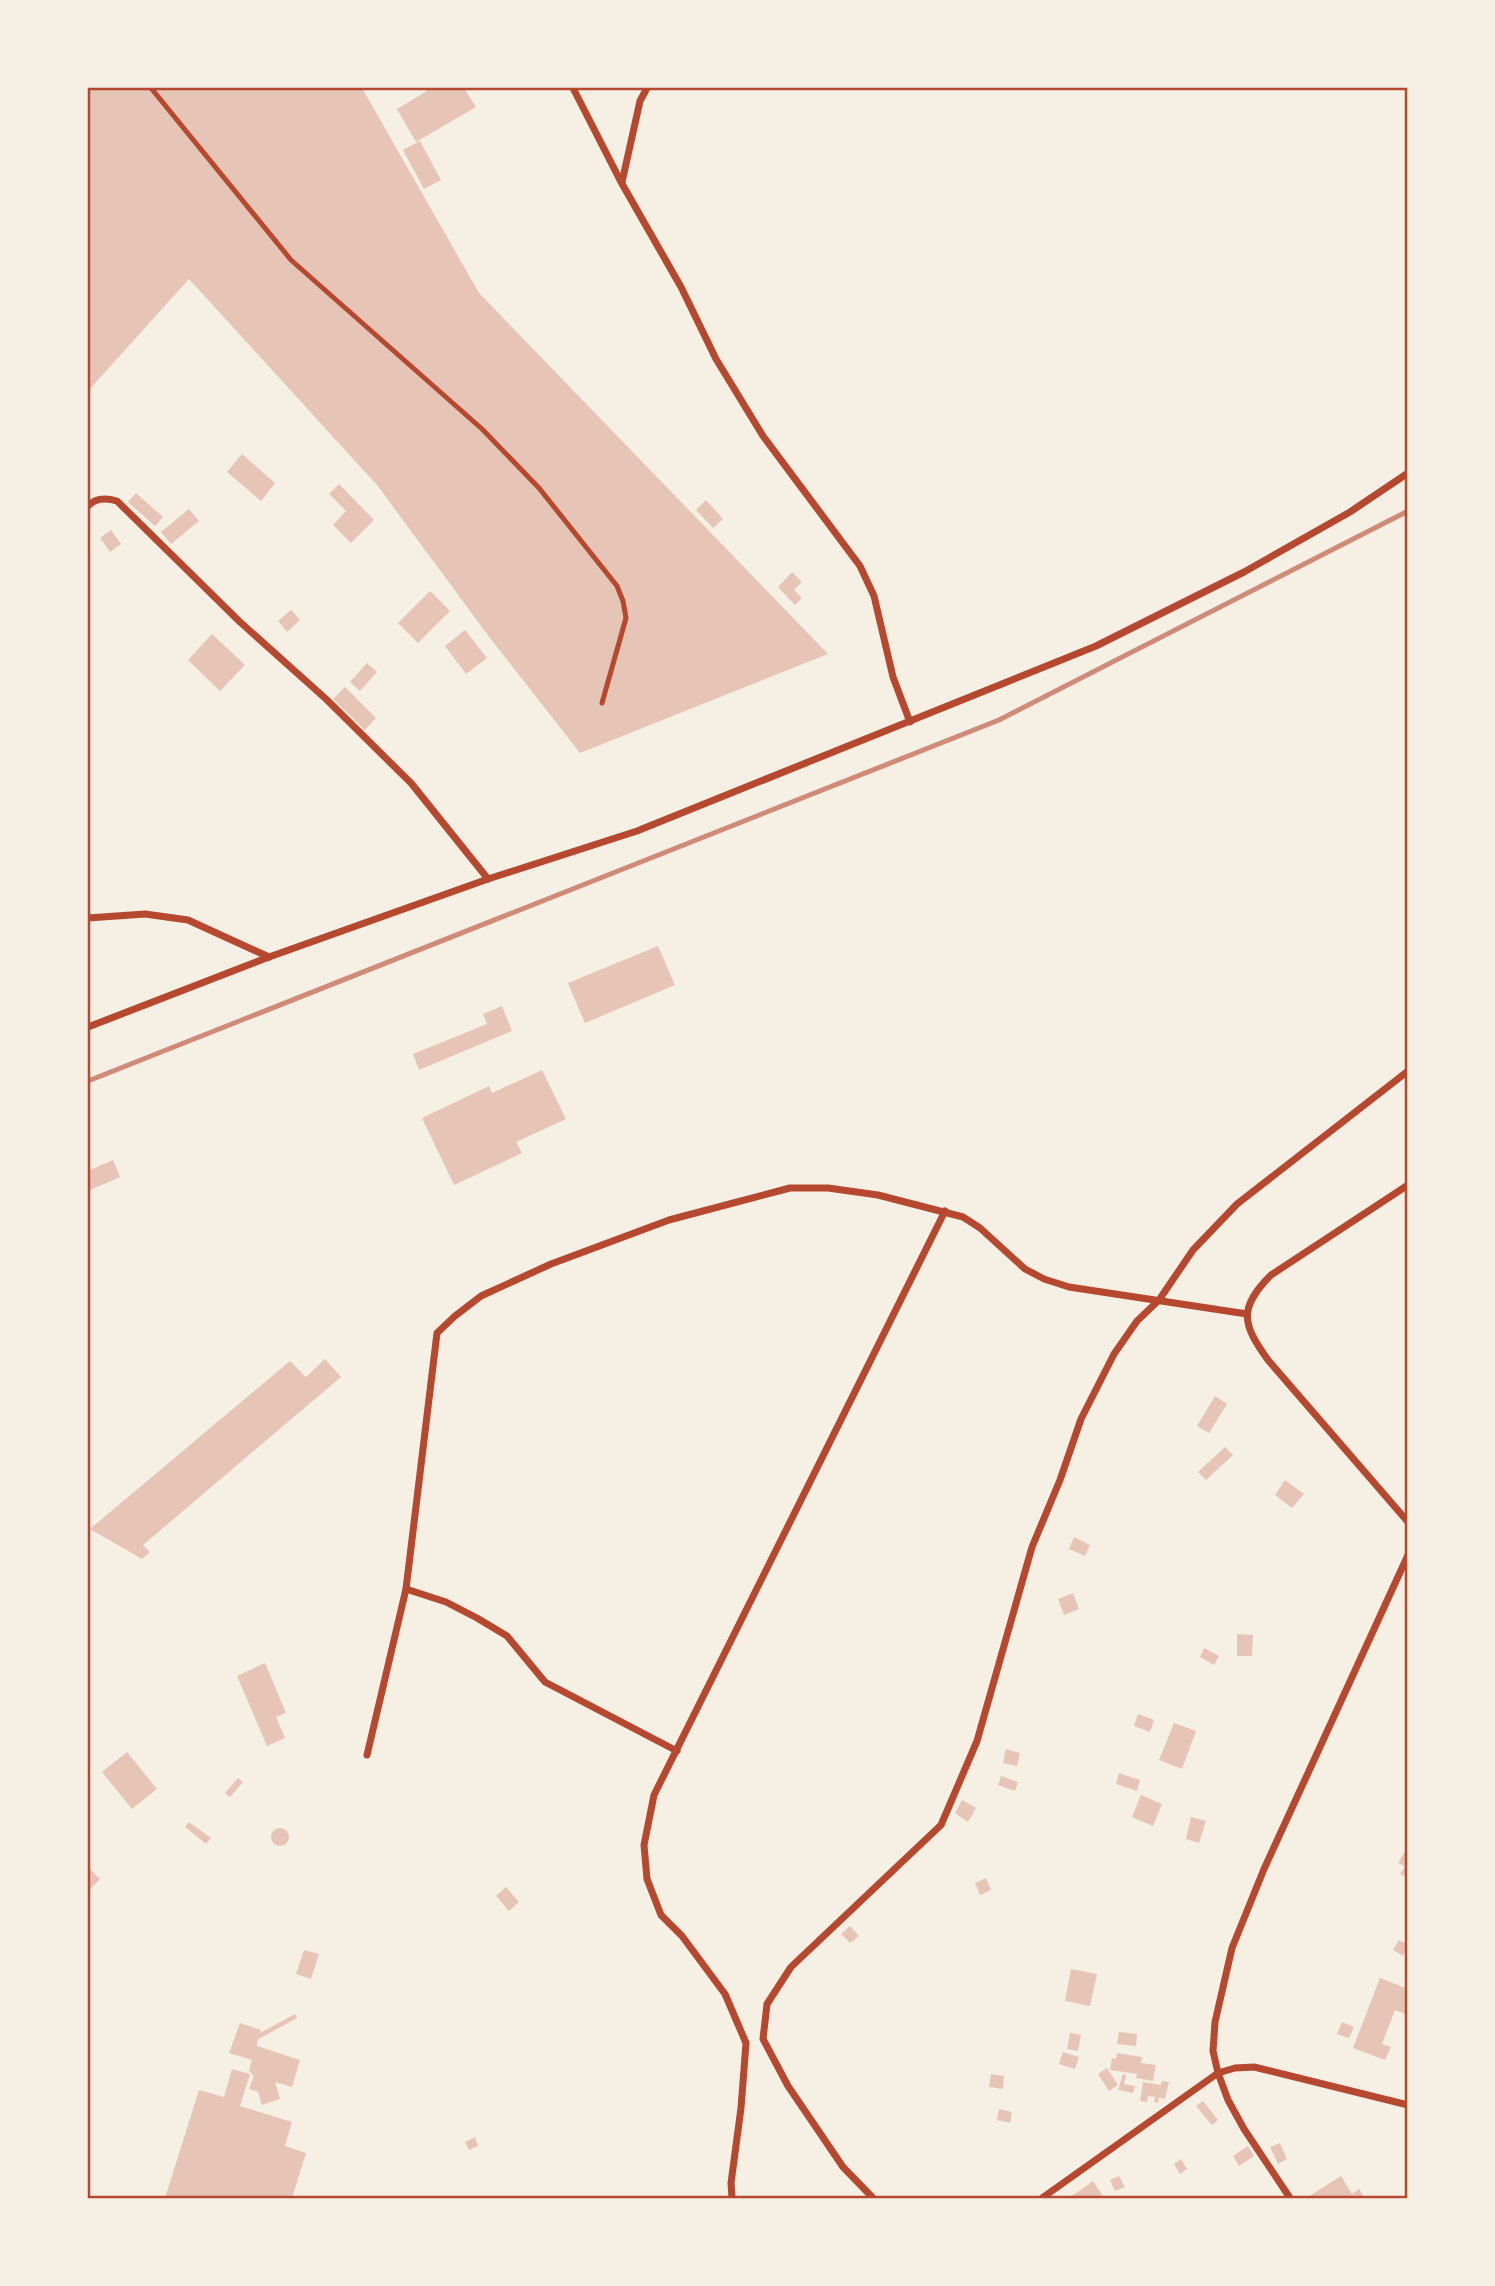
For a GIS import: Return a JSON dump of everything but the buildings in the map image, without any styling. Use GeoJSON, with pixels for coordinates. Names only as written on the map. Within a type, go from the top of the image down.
{"type":"FeatureCollection","features":[{"type":"Feature","properties":{"kind":"street"},"geometry":{"type":"LineString","coordinates":[[573,88],[621,182],[681,288],[716,359],[756,425],[860,566],[874,596],[893,677],[910,722]]}},
{"type":"Feature","properties":{"kind":"street"},"geometry":{"type":"LineString","coordinates":[[621,182],[640,101],[647,88]]}},
{"type":"Feature","properties":{"kind":"street"},"geometry":{"type":"LineString","coordinates":[[88,1027],[269,957],[488,879],[637,831],[1096,646],[1232,578],[1350,512],[1408,473]]}},
{"type":"Feature","properties":{"kind":"street"},"geometry":{"type":"LineString","coordinates":[[88,506],[106,498],[117,501],[240,622],[326,699],[411,783],[488,879]]}},
{"type":"Feature","properties":{"kind":"street"},"geometry":{"type":"LineString","coordinates":[[88,918],[145,914],[188,920],[269,957]]}},
{"type":"Feature","properties":{"kind":"street"},"geometry":{"type":"LineString","coordinates":[[873,2199],[843,2167],[795,2098],[763,2039],[767,2004],[791,1967],[941,1825],[977,1741],[1032,1547],[1081,1419],[1114,1354],[1137,1321],[1159,1300],[1193,1250],[1237,1204],[1408,1071]]}},
{"type":"Feature","properties":{"kind":"street"},"geometry":{"type":"LineString","coordinates":[[1408,1185],[1271,1275],[1253,1293],[1247,1314],[1252,1338],[1268,1360],[1408,1522]]}},
{"type":"Feature","properties":{"kind":"street"},"geometry":{"type":"LineString","coordinates":[[367,1755],[406,1589],[437,1333],[481,1296],[551,1264],[669,1220],[790,1188],[828,1188],[878,1195],[962,1217],[980,1228],[1025,1269],[1069,1287],[1247,1314]]}},
{"type":"Feature","properties":{"kind":"street"},"geometry":{"type":"LineString","coordinates":[[732,2199],[731,2183],[746,2043],[725,1994],[682,1936],[661,1915],[647,1879],[643,1845],[654,1795],[945,1211]]}},
{"type":"Feature","properties":{"kind":"street"},"geometry":{"type":"LineString","coordinates":[[1290,2199],[1228,2100],[1213,2051],[1215,2022],[1232,1948],[1264,1869],[1408,1555]]}},
{"type":"Feature","properties":{"kind":"street"},"geometry":{"type":"LineString","coordinates":[[406,1589],[446,1602],[477,1618],[507,1636],[545,1682],[677,1751]]}},
{"type":"Feature","properties":{"kind":"street"},"geometry":{"type":"LineString","coordinates":[[746,2043],[763,2039]]}},
{"type":"Feature","properties":{"kind":"street"},"geometry":{"type":"LineString","coordinates":[[1042,2199],[1218,2073],[1235,2068],[1254,2067],[1408,2105]]}},
{"type":"Feature","properties":{"kind":"lane"},"geometry":{"type":"LineString","coordinates":[[151,88],[291,260],[482,429],[539,488],[617,586],[626,618],[602,703]]}},
{"type":"Feature","properties":{"kind":"railway"},"geometry":{"type":"LineString","coordinates":[[88,1081],[999,720],[1408,511]]}}]}
